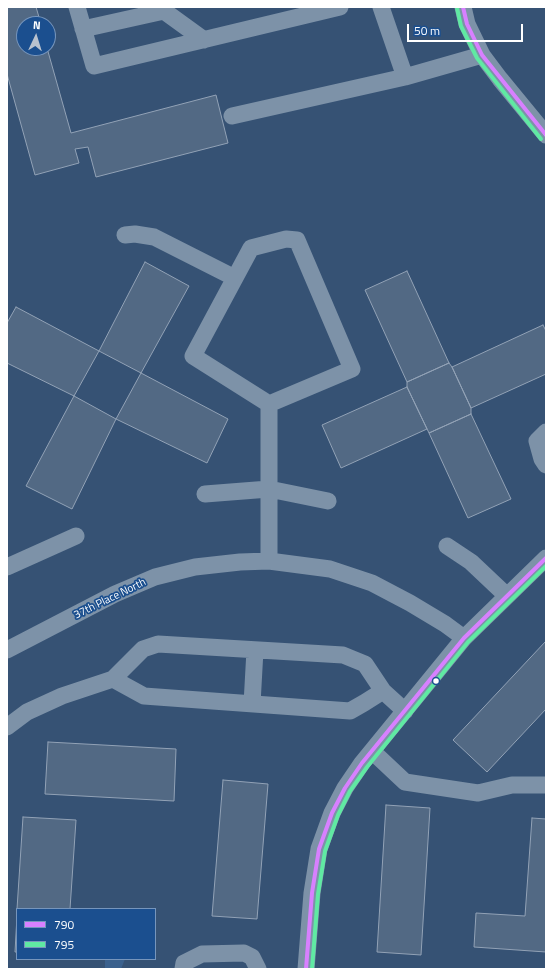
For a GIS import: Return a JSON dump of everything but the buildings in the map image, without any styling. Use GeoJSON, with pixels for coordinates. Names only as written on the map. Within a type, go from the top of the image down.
{"type":"FeatureCollection","features":[{"type":"Feature","properties":{"kind":"street"},"geometry":{"type":"LineString","coordinates":[[77,7],[94,66],[340,7]]}},
{"type":"Feature","properties":{"kind":"street"},"geometry":{"type":"LineString","coordinates":[[381,7],[405,77]]}},
{"type":"Feature","properties":{"kind":"street"},"geometry":{"type":"LineString","coordinates":[[462,7],[467,24],[482,55],[500,80],[546,135]]}},
{"type":"Feature","properties":{"kind":"street"},"geometry":{"type":"LineString","coordinates":[[83,29],[164,11],[204,40]]}},
{"type":"Feature","properties":{"kind":"street"},"geometry":{"type":"LineString","coordinates":[[232,116],[405,77],[482,55]]}},
{"type":"Feature","properties":{"kind":"street"},"geometry":{"type":"LineString","coordinates":[[125,235],[135,234],[154,237],[235,278]]}},
{"type":"Feature","properties":{"kind":"street"},"geometry":{"type":"LineString","coordinates":[[286,239],[296,240],[352,369],[269,404],[193,356],[251,248],[286,239]]}},
{"type":"Feature","properties":{"kind":"street"},"geometry":{"type":"LineString","coordinates":[[269,404],[269,561]]}},
{"type":"Feature","properties":{"kind":"street"},"geometry":{"type":"LineString","coordinates":[[546,432],[537,441],[542,459],[546,465]]}},
{"type":"Feature","properties":{"kind":"street"},"geometry":{"type":"LineString","coordinates":[[205,494],[270,489],[328,501]]}},
{"type":"Feature","properties":{"kind":"street"},"geometry":{"type":"LineString","coordinates":[[7,567],[76,536]]}},
{"type":"Feature","properties":{"kind":"street"},"geometry":{"type":"LineString","coordinates":[[448,546],[471,562],[507,596]]}},
{"type":"Feature","properties":{"kind":"street"},"geometry":{"type":"LineString","coordinates":[[306,969],[312,893],[319,849],[332,813],[345,788],[372,751],[464,638],[546,558]]}},
{"type":"Feature","properties":{"kind":"street","name":"37th Place North"},"geometry":{"type":"LineString","coordinates":[[7,650],[115,594],[155,578],[195,567],[240,562],[269,561],[330,569],[372,583],[410,602],[464,638]]}},
{"type":"Feature","properties":{"kind":"street"},"geometry":{"type":"LineString","coordinates":[[7,727],[27,712],[62,696],[112,679],[143,649],[158,644],[343,655],[365,664],[383,691],[404,711]]}},
{"type":"Feature","properties":{"kind":"street"},"geometry":{"type":"LineString","coordinates":[[252,704],[255,650]]}},
{"type":"Feature","properties":{"kind":"street"},"geometry":{"type":"LineString","coordinates":[[112,679],[144,696],[350,710],[383,691]]}},
{"type":"Feature","properties":{"kind":"street"},"geometry":{"type":"LineString","coordinates":[[372,751],[405,782],[478,792],[512,785],[546,785]]}},
{"type":"Feature","properties":{"kind":"street"},"geometry":{"type":"LineString","coordinates":[[183,969],[184,963],[202,954],[244,953],[252,956],[258,969]]}},
{"type":"Feature","properties":{"kind":"water"},"geometry":{"type":"Polygon","coordinates":[[[105,960],[125,960],[121,969],[105,969],[105,960]]]}},
{"type":"Feature","properties":{"kind":"transit line","name":"790"},"geometry":{"type":"LineString","coordinates":[[463,7],[467,24],[482,55],[546,135]]}},
{"type":"Feature","properties":{"kind":"transit line","name":"795"},"geometry":{"type":"LineString","coordinates":[[457,8],[461,26],[477,58],[541,139]]}},
{"type":"Feature","properties":{"kind":"transit line","name":"790"},"geometry":{"type":"LineString","coordinates":[[306,969],[312,893],[319,849],[332,813],[345,788],[362,763],[464,638],[546,558]]}},
{"type":"Feature","properties":{"kind":"transit line","name":"795"},"geometry":{"type":"LineString","coordinates":[[312,969],[318,894],[325,851],[338,815],[350,791],[367,767],[468,642],[546,566]]}}]}
